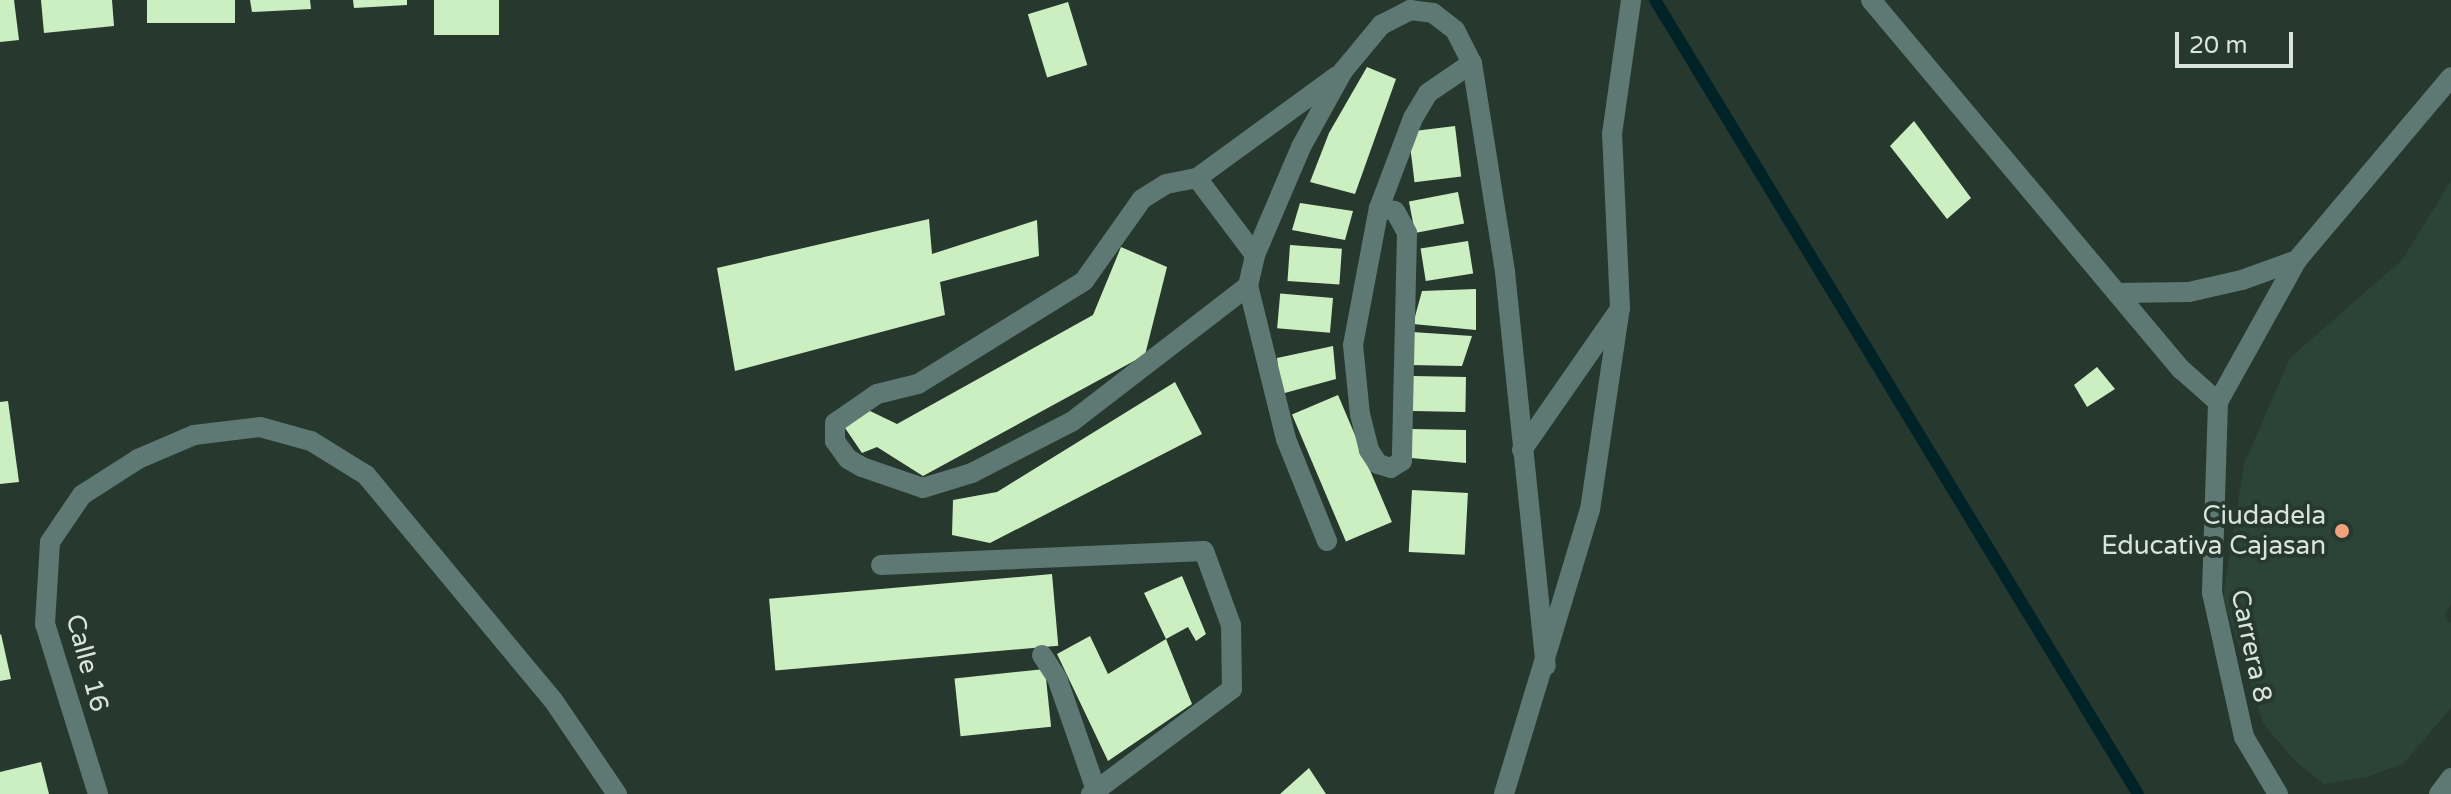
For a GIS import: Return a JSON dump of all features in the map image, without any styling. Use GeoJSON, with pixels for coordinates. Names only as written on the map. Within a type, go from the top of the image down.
{"type":"FeatureCollection","features":[{"type":"Feature","properties":{"kind":"street"},"geometry":{"type":"LineString","coordinates":[[1504,794],[1546,666],[1590,510],[1620,308],[1612,134],[1631,0]]}},
{"type":"Feature","properties":{"kind":"street"},"geometry":{"type":"LineString","coordinates":[[1871,0],[2117,293],[2218,402]]}},
{"type":"Feature","properties":{"kind":"street"},"geometry":{"type":"LineString","coordinates":[[1327,541],[1286,439],[1248,286],[1255,255],[1301,147],[1343,71],[1381,25],[1410,10],[1433,13],[1455,30],[1472,63],[1505,272],[1546,666]]}},
{"type":"Feature","properties":{"kind":"street"},"geometry":{"type":"LineString","coordinates":[[1379,208],[1395,211],[1407,233],[1402,461],[1391,468],[1378,464],[1369,450],[1360,415],[1353,345],[1379,208],[1413,118],[1428,93],[1472,63]]}},
{"type":"Feature","properties":{"kind":"street"},"geometry":{"type":"LineString","coordinates":[[1248,286],[1073,421],[972,473],[923,488],[862,467],[848,459],[835,441],[835,423],[877,394],[918,384],[1084,281],[1142,199],[1166,184],[1197,178],[1343,71]]}},
{"type":"Feature","properties":{"kind":"street","name":"Carrera 8"},"geometry":{"type":"LineString","coordinates":[[2278,794],[2244,737],[2212,593],[2218,402],[2297,260],[2451,77]]}},
{"type":"Feature","properties":{"kind":"street"},"geometry":{"type":"LineString","coordinates":[[1197,178],[1255,255]]}},
{"type":"Feature","properties":{"kind":"street"},"geometry":{"type":"LineString","coordinates":[[2117,293],[2189,292],[2242,280],[2297,260]]}},
{"type":"Feature","properties":{"kind":"street"},"geometry":{"type":"LineString","coordinates":[[1522,450],[1620,308]]}},
{"type":"Feature","properties":{"kind":"street","name":"Calle 16"},"geometry":{"type":"LineString","coordinates":[[98,794],[45,624],[50,542],[82,495],[138,459],[194,435],[260,427],[311,441],[366,475],[553,700],[617,794]]}},
{"type":"Feature","properties":{"kind":"street"},"geometry":{"type":"LineString","coordinates":[[881,565],[1204,551],[1231,625],[1232,689],[1093,790],[1057,678],[1042,655]]}},
{"type":"Feature","properties":{"kind":"street"},"geometry":{"type":"LineString","coordinates":[[2439,794],[2451,778]]}},
{"type":"Feature","properties":{"kind":"shaded area","name":"Ciudadela Educativa Cajasan"},"geometry":{"type":"Polygon","coordinates":[[[2451,181],[2451,604],[2444,617],[2451,623],[2451,708],[2404,763],[2367,777],[2324,784],[2295,761],[2263,723],[2223,597],[2244,464],[2290,358],[2402,260],[2451,181]]]}},
{"type":"Feature","properties":{"kind":"building"},"geometry":{"type":"Polygon","coordinates":[[[0,0],[14,0],[19,40],[0,42],[0,0]]]}},
{"type":"Feature","properties":{"kind":"building"},"geometry":{"type":"Polygon","coordinates":[[[41,0],[112,0],[114,26],[44,33],[41,0]]]}},
{"type":"Feature","properties":{"kind":"building"},"geometry":{"type":"Polygon","coordinates":[[[147,0],[235,0],[235,23],[147,23],[147,0]]]}},
{"type":"Feature","properties":{"kind":"building"},"geometry":{"type":"Polygon","coordinates":[[[250,0],[310,0],[311,9],[252,12],[250,0]]]}},
{"type":"Feature","properties":{"kind":"building"},"geometry":{"type":"Polygon","coordinates":[[[353,0],[407,0],[407,5],[354,8],[353,0]]]}},
{"type":"Feature","properties":{"kind":"building"},"geometry":{"type":"Polygon","coordinates":[[[434,0],[499,0],[499,35],[434,35],[434,0]]]}},
{"type":"Feature","properties":{"kind":"building"},"geometry":{"type":"Polygon","coordinates":[[[1068,2],[1087,65],[1047,77],[1028,14],[1068,2]]]}},
{"type":"Feature","properties":{"kind":"building"},"geometry":{"type":"Polygon","coordinates":[[[1367,67],[1396,79],[1355,194],[1310,182],[1329,133],[1367,67]]]}},
{"type":"Feature","properties":{"kind":"building"},"geometry":{"type":"Polygon","coordinates":[[[1914,121],[1971,198],[1947,219],[1890,146],[1914,121]]]}},
{"type":"Feature","properties":{"kind":"building"},"geometry":{"type":"Polygon","coordinates":[[[1455,126],[1461,177],[1415,182],[1408,132],[1455,126]]]}},
{"type":"Feature","properties":{"kind":"building"},"geometry":{"type":"Polygon","coordinates":[[[1458,192],[1464,223],[1415,233],[1409,202],[1458,192]]]}},
{"type":"Feature","properties":{"kind":"building"},"geometry":{"type":"Polygon","coordinates":[[[1300,203],[1353,211],[1345,240],[1292,230],[1300,203]]]}},
{"type":"Feature","properties":{"kind":"building"},"geometry":{"type":"Polygon","coordinates":[[[929,219],[932,254],[1037,220],[1039,256],[940,282],[945,315],[735,371],[717,268],[929,219]]]}},
{"type":"Feature","properties":{"kind":"building"},"geometry":{"type":"Polygon","coordinates":[[[1468,241],[1473,274],[1426,281],[1421,249],[1468,241]]]}},
{"type":"Feature","properties":{"kind":"building"},"geometry":{"type":"Polygon","coordinates":[[[1290,245],[1342,249],[1339,285],[1287,281],[1290,245]]]}},
{"type":"Feature","properties":{"kind":"building"},"geometry":{"type":"Polygon","coordinates":[[[1121,247],[1167,267],[1145,355],[923,476],[877,447],[862,453],[841,422],[870,411],[897,424],[1093,315],[1121,247]]]}},
{"type":"Feature","properties":{"kind":"building"},"geometry":{"type":"Polygon","coordinates":[[[1476,289],[1476,330],[1413,324],[1422,291],[1476,289]]]}},
{"type":"Feature","properties":{"kind":"building"},"geometry":{"type":"Polygon","coordinates":[[[1280,293],[1333,298],[1330,333],[1277,328],[1280,293]]]}},
{"type":"Feature","properties":{"kind":"building"},"geometry":{"type":"Polygon","coordinates":[[[1412,332],[1472,336],[1462,366],[1410,365],[1412,332]]]}},
{"type":"Feature","properties":{"kind":"building"},"geometry":{"type":"Polygon","coordinates":[[[1333,346],[1336,379],[1281,394],[1277,358],[1333,346]]]}},
{"type":"Feature","properties":{"kind":"building"},"geometry":{"type":"Polygon","coordinates":[[[2097,367],[2115,389],[2087,407],[2074,385],[2097,367]]]}},
{"type":"Feature","properties":{"kind":"building"},"geometry":{"type":"Polygon","coordinates":[[[1413,376],[1466,377],[1465,412],[1412,411],[1413,376]]]}},
{"type":"Feature","properties":{"kind":"building"},"geometry":{"type":"Polygon","coordinates":[[[1175,382],[1202,434],[990,543],[952,535],[953,500],[997,492],[1175,382]]]}},
{"type":"Feature","properties":{"kind":"building"},"geometry":{"type":"Polygon","coordinates":[[[1338,395],[1392,522],[1346,542],[1292,415],[1338,395]]]}},
{"type":"Feature","properties":{"kind":"building"},"geometry":{"type":"Polygon","coordinates":[[[8,401],[19,482],[0,484],[0,402],[8,401]]]}},
{"type":"Feature","properties":{"kind":"building"},"geometry":{"type":"Polygon","coordinates":[[[1411,429],[1466,430],[1466,463],[1411,458],[1411,429]]]}},
{"type":"Feature","properties":{"kind":"building"},"geometry":{"type":"Polygon","coordinates":[[[1412,490],[1468,493],[1465,555],[1409,552],[1412,490]]]}},
{"type":"Feature","properties":{"kind":"building"},"geometry":{"type":"Polygon","coordinates":[[[1052,574],[1058,646],[775,670],[769,599],[1052,574]]]}},
{"type":"Feature","properties":{"kind":"building"},"geometry":{"type":"Polygon","coordinates":[[[1182,576],[1206,634],[1196,641],[1188,627],[1166,639],[1144,593],[1182,576]]]}},
{"type":"Feature","properties":{"kind":"building"},"geometry":{"type":"Polygon","coordinates":[[[0,635],[11,679],[0,681],[0,635]]]}},
{"type":"Feature","properties":{"kind":"building"},"geometry":{"type":"Polygon","coordinates":[[[1090,636],[1108,674],[1166,639],[1192,704],[1108,761],[1057,654],[1090,636]]]}},
{"type":"Feature","properties":{"kind":"building"},"geometry":{"type":"Polygon","coordinates":[[[1045,669],[1051,727],[961,736],[954,679],[1045,669]]]}},
{"type":"Feature","properties":{"kind":"building"},"geometry":{"type":"Polygon","coordinates":[[[41,762],[49,794],[0,794],[0,772],[41,762]]]}},
{"type":"Feature","properties":{"kind":"building"},"geometry":{"type":"Polygon","coordinates":[[[1309,768],[1326,794],[1280,794],[1309,768]]]}},
{"type":"Feature","properties":{"kind":"waterway"},"geometry":{"type":"LineString","coordinates":[[1655,0],[2138,794]]}},
{"type":"Feature","properties":{"kind":"place","name":"Ciudadela Educativa Cajasan"},"geometry":{"type":"Point","coordinates":[2342,531]}}]}
